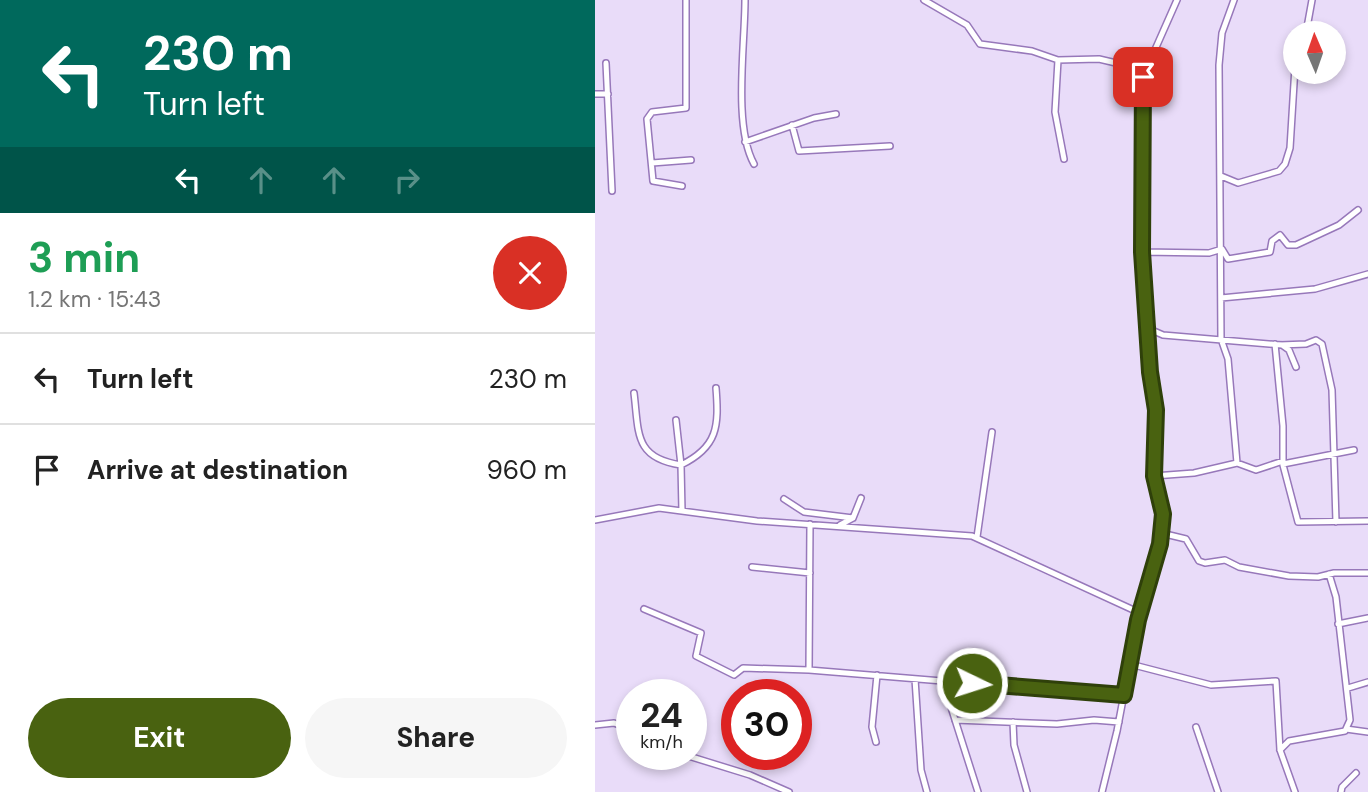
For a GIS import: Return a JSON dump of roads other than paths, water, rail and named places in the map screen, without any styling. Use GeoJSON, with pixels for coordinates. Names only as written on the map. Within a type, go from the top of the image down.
{"type":"FeatureCollection","features":[{"type":"Feature","properties":{"kind":"street"},"geometry":{"type":"LineString","coordinates":[[682,186],[653,181],[648,114],[686,108],[686,0]]}},
{"type":"Feature","properties":{"kind":"street"},"geometry":{"type":"LineString","coordinates":[[745,0],[745,142],[754,164]]}},
{"type":"Feature","properties":{"kind":"street"},"geometry":{"type":"LineString","coordinates":[[924,0],[967,25],[979,43],[1032,51],[1058,60],[1099,59],[1146,70]]}},
{"type":"Feature","properties":{"kind":"street"},"geometry":{"type":"LineString","coordinates":[[1102,792],[1140,613],[1149,589],[1163,514],[1154,476],[1156,410],[1142,252],[1141,108],[1146,70],[1177,0]]}},
{"type":"Feature","properties":{"kind":"street"},"geometry":{"type":"LineString","coordinates":[[1234,0],[1222,33],[1219,65],[1221,339],[1228,359],[1237,463]]}},
{"type":"Feature","properties":{"kind":"street"},"geometry":{"type":"LineString","coordinates":[[1309,21],[1313,0]]}},
{"type":"Feature","properties":{"kind":"street"},"geometry":{"type":"LineString","coordinates":[[1058,60],[1055,112],[1064,159]]}},
{"type":"Feature","properties":{"kind":"street"},"geometry":{"type":"LineString","coordinates":[[606,64],[612,191]]}},
{"type":"Feature","properties":{"kind":"street"},"geometry":{"type":"LineString","coordinates":[[1221,176],[1238,183],[1279,172],[1285,164],[1290,148],[1294,84]]}},
{"type":"Feature","properties":{"kind":"street"},"geometry":{"type":"LineString","coordinates":[[595,94],[608,94]]}},
{"type":"Feature","properties":{"kind":"street"},"geometry":{"type":"LineString","coordinates":[[745,142],[792,125],[836,114]]}},
{"type":"Feature","properties":{"kind":"street"},"geometry":{"type":"LineString","coordinates":[[792,125],[799,151],[890,146]]}},
{"type":"Feature","properties":{"kind":"street"},"geometry":{"type":"LineString","coordinates":[[652,163],[691,160]]}},
{"type":"Feature","properties":{"kind":"street"},"geometry":{"type":"LineString","coordinates":[[1222,249],[1228,259],[1237,260],[1270,252],[1272,241],[1280,235],[1288,244],[1296,245],[1339,225],[1358,210]]}},
{"type":"Feature","properties":{"kind":"street"},"geometry":{"type":"LineString","coordinates":[[1142,252],[1209,253],[1222,249]]}},
{"type":"Feature","properties":{"kind":"street"},"geometry":{"type":"LineString","coordinates":[[1221,298],[1315,289],[1368,274]]}},
{"type":"Feature","properties":{"kind":"street"},"geometry":{"type":"LineString","coordinates":[[1151,335],[1277,344],[1306,344],[1316,340],[1322,344],[1332,390],[1336,522]]}},
{"type":"Feature","properties":{"kind":"street"},"geometry":{"type":"LineString","coordinates":[[1277,344],[1289,350],[1296,367]]}},
{"type":"Feature","properties":{"kind":"street"},"geometry":{"type":"LineString","coordinates":[[1277,344],[1283,463],[1292,489],[1298,522],[1368,521]]}},
{"type":"Feature","properties":{"kind":"street"},"geometry":{"type":"LineString","coordinates":[[633,393],[637,429],[646,451],[654,458],[681,465],[704,452],[713,435],[718,412],[716,388]]}},
{"type":"Feature","properties":{"kind":"street"},"geometry":{"type":"LineString","coordinates":[[676,420],[681,465],[681,511]]}},
{"type":"Feature","properties":{"kind":"street"},"geometry":{"type":"LineString","coordinates":[[977,537],[992,432]]}},
{"type":"Feature","properties":{"kind":"street"},"geometry":{"type":"LineString","coordinates":[[1154,476],[1194,473],[1237,463],[1256,470],[1354,450]]}},
{"type":"Feature","properties":{"kind":"street"},"geometry":{"type":"LineString","coordinates":[[837,526],[853,518],[860,498]]}},
{"type":"Feature","properties":{"kind":"street"},"geometry":{"type":"LineString","coordinates":[[784,499],[804,512],[853,518]]}},
{"type":"Feature","properties":{"kind":"street"},"geometry":{"type":"LineString","coordinates":[[595,520],[646,509],[977,537],[1140,613]]}},
{"type":"Feature","properties":{"kind":"street"},"geometry":{"type":"LineString","coordinates":[[810,524],[810,670]]}},
{"type":"Feature","properties":{"kind":"street"},"geometry":{"type":"LineString","coordinates":[[1161,533],[1186,539],[1199,561],[1205,563],[1225,560],[1239,567],[1269,574],[1318,578],[1329,574],[1368,573]]}},
{"type":"Feature","properties":{"kind":"street"},"geometry":{"type":"LineString","coordinates":[[752,567],[810,573]]}},
{"type":"Feature","properties":{"kind":"street"},"geometry":{"type":"LineString","coordinates":[[1329,574],[1336,597],[1348,688],[1350,720],[1346,729]]}},
{"type":"Feature","properties":{"kind":"street"},"geometry":{"type":"LineString","coordinates":[[644,609],[701,633],[696,656],[727,674],[734,675],[743,668],[810,670],[1124,695]]}},
{"type":"Feature","properties":{"kind":"street"},"geometry":{"type":"LineString","coordinates":[[1338,624],[1368,618]]}},
{"type":"Feature","properties":{"kind":"street"},"geometry":{"type":"LineString","coordinates":[[1130,664],[1211,685],[1276,681],[1280,750],[1295,792]]}},
{"type":"Feature","properties":{"kind":"street"},"geometry":{"type":"LineString","coordinates":[[876,742],[872,727],[877,675]]}},
{"type":"Feature","properties":{"kind":"street"},"geometry":{"type":"LineString","coordinates":[[915,679],[921,770],[927,792]]}},
{"type":"Feature","properties":{"kind":"street"},"geometry":{"type":"LineString","coordinates":[[949,681],[949,700],[978,792]]}},
{"type":"Feature","properties":{"kind":"street"},"geometry":{"type":"LineString","coordinates":[[1348,688],[1368,682]]}},
{"type":"Feature","properties":{"kind":"street"},"geometry":{"type":"LineString","coordinates":[[595,717],[598,724],[616,724]]}},
{"type":"Feature","properties":{"kind":"street"},"geometry":{"type":"LineString","coordinates":[[955,720],[1119,722]]}},
{"type":"Feature","properties":{"kind":"street"},"geometry":{"type":"LineString","coordinates":[[1013,722],[1014,745],[1027,792]]}},
{"type":"Feature","properties":{"kind":"street"},"geometry":{"type":"LineString","coordinates":[[1196,727],[1219,792]]}},
{"type":"Feature","properties":{"kind":"street"},"geometry":{"type":"LineString","coordinates":[[1280,750],[1289,741],[1346,729],[1368,732]]}},
{"type":"Feature","properties":{"kind":"street"},"geometry":{"type":"LineString","coordinates":[[707,762],[750,775],[789,792]]}},
{"type":"Feature","properties":{"kind":"street"},"geometry":{"type":"LineString","coordinates":[[1341,792],[1342,787],[1356,774]]}}]}
